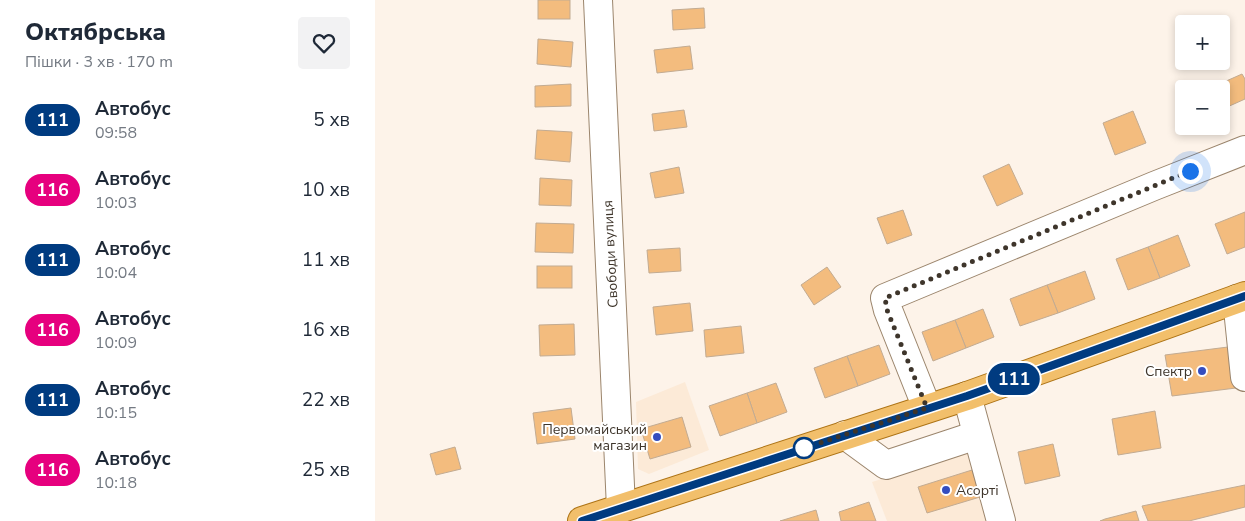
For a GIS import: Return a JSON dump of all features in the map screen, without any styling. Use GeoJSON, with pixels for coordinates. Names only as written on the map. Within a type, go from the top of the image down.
{"type":"FeatureCollection","features":[{"type":"Feature","properties":{"kind":"main road"},"geometry":{"type":"LineString","coordinates":[[582,521],[967,396],[1241,297]]}},
{"type":"Feature","properties":{"kind":"street","name":"Свободи вулиця"},"geometry":{"type":"LineString","coordinates":[[598,0],[621,508]]}},
{"type":"Feature","properties":{"kind":"street"},"geometry":{"type":"LineString","coordinates":[[927,408],[887,310],[885,298],[1245,150]]}},
{"type":"Feature","properties":{"kind":"street"},"geometry":{"type":"LineString","coordinates":[[1241,297],[1245,377]]}},
{"type":"Feature","properties":{"kind":"street"},"geometry":{"type":"LineString","coordinates":[[967,396],[1001,521]]}},
{"type":"Feature","properties":{"kind":"street"},"geometry":{"type":"LineString","coordinates":[[845,435],[886,465],[977,435]]}},
{"type":"Feature","properties":{"kind":"shaded area"},"geometry":{"type":"Polygon","coordinates":[[[685,382],[709,450],[649,474],[638,469],[636,402],[685,382]]]}},
{"type":"Feature","properties":{"kind":"shaded area"},"geometry":{"type":"Polygon","coordinates":[[[973,450],[992,521],[887,521],[872,482],[973,450]]]}},
{"type":"Feature","properties":{"kind":"building"},"geometry":{"type":"Polygon","coordinates":[[[538,0],[570,0],[570,19],[538,19],[538,0]]]}},
{"type":"Feature","properties":{"kind":"building"},"geometry":{"type":"Polygon","coordinates":[[[704,8],[705,28],[673,30],[672,10],[704,8]]]}},
{"type":"Feature","properties":{"kind":"building"},"geometry":{"type":"Polygon","coordinates":[[[538,39],[573,42],[571,67],[537,64],[538,39]]]}},
{"type":"Feature","properties":{"kind":"building"},"geometry":{"type":"Polygon","coordinates":[[[690,46],[693,69],[657,73],[654,50],[690,46]]]}},
{"type":"Feature","properties":{"kind":"building"},"geometry":{"type":"Polygon","coordinates":[[[1242,74],[1245,79],[1245,99],[1230,106],[1230,80],[1242,74]]]}},
{"type":"Feature","properties":{"kind":"building"},"geometry":{"type":"Polygon","coordinates":[[[571,84],[571,106],[535,107],[535,86],[571,84]]]}},
{"type":"Feature","properties":{"kind":"building"},"geometry":{"type":"Polygon","coordinates":[[[684,110],[687,127],[654,131],[652,114],[684,110]]]}},
{"type":"Feature","properties":{"kind":"building"},"geometry":{"type":"Polygon","coordinates":[[[1133,111],[1146,143],[1115,155],[1103,123],[1133,111]]]}},
{"type":"Feature","properties":{"kind":"building"},"geometry":{"type":"Polygon","coordinates":[[[537,130],[572,132],[570,162],[535,159],[537,130]]]}},
{"type":"Feature","properties":{"kind":"building"},"geometry":{"type":"Polygon","coordinates":[[[1009,164],[1023,194],[997,206],[983,176],[1009,164]]]}},
{"type":"Feature","properties":{"kind":"building"},"geometry":{"type":"Polygon","coordinates":[[[679,167],[684,193],[655,198],[650,173],[679,167]]]}},
{"type":"Feature","properties":{"kind":"building"},"geometry":{"type":"Polygon","coordinates":[[[540,178],[572,180],[571,206],[539,205],[540,178]]]}},
{"type":"Feature","properties":{"kind":"building"},"geometry":{"type":"Polygon","coordinates":[[[903,210],[912,235],[887,244],[877,218],[903,210]]]}},
{"type":"Feature","properties":{"kind":"building"},"geometry":{"type":"Polygon","coordinates":[[[1245,212],[1245,247],[1227,254],[1215,224],[1245,212]]]}},
{"type":"Feature","properties":{"kind":"building"},"geometry":{"type":"Polygon","coordinates":[[[536,223],[574,224],[573,253],[535,252],[536,223]]]}},
{"type":"Feature","properties":{"kind":"building"},"geometry":{"type":"Polygon","coordinates":[[[1178,235],[1190,266],[1160,278],[1148,247],[1178,235]]]}},
{"type":"Feature","properties":{"kind":"building"},"geometry":{"type":"Polygon","coordinates":[[[1148,247],[1160,278],[1128,290],[1116,259],[1148,247]]]}},
{"type":"Feature","properties":{"kind":"building"},"geometry":{"type":"Polygon","coordinates":[[[680,248],[681,271],[649,273],[647,250],[680,248]]]}},
{"type":"Feature","properties":{"kind":"building"},"geometry":{"type":"Polygon","coordinates":[[[537,266],[572,266],[572,288],[537,288],[537,266]]]}},
{"type":"Feature","properties":{"kind":"building"},"geometry":{"type":"Polygon","coordinates":[[[827,267],[841,287],[814,305],[801,285],[827,267]]]}},
{"type":"Feature","properties":{"kind":"building"},"geometry":{"type":"Polygon","coordinates":[[[1085,271],[1095,299],[1058,313],[1047,285],[1085,271]]]}},
{"type":"Feature","properties":{"kind":"building"},"geometry":{"type":"Polygon","coordinates":[[[1047,285],[1058,313],[1020,326],[1010,299],[1047,285]]]}},
{"type":"Feature","properties":{"kind":"building"},"geometry":{"type":"Polygon","coordinates":[[[690,303],[693,331],[656,335],[653,307],[690,303]]]}},
{"type":"Feature","properties":{"kind":"building"},"geometry":{"type":"Polygon","coordinates":[[[983,309],[994,337],[966,348],[955,320],[983,309]]]}},
{"type":"Feature","properties":{"kind":"building"},"geometry":{"type":"Polygon","coordinates":[[[955,320],[966,348],[933,361],[922,332],[955,320]]]}},
{"type":"Feature","properties":{"kind":"building"},"geometry":{"type":"Polygon","coordinates":[[[574,324],[575,355],[540,356],[539,325],[574,324]]]}},
{"type":"Feature","properties":{"kind":"building"},"geometry":{"type":"Polygon","coordinates":[[[741,326],[744,353],[706,357],[704,330],[741,326]]]}},
{"type":"Feature","properties":{"kind":"building"},"geometry":{"type":"Polygon","coordinates":[[[879,345],[890,374],[858,386],[847,356],[879,345]]]}},
{"type":"Feature","properties":{"kind":"building"},"geometry":{"type":"Polygon","coordinates":[[[1228,347],[1236,388],[1172,396],[1165,355],[1228,347]]]}},
{"type":"Feature","properties":{"kind":"building"},"geometry":{"type":"Polygon","coordinates":[[[847,356],[858,386],[825,398],[814,368],[847,356]]]}},
{"type":"Feature","properties":{"kind":"building"},"geometry":{"type":"Polygon","coordinates":[[[776,383],[787,412],[757,423],[747,393],[776,383]]]}},
{"type":"Feature","properties":{"kind":"building"},"geometry":{"type":"Polygon","coordinates":[[[747,393],[757,423],[720,436],[709,406],[747,393]]]}},
{"type":"Feature","properties":{"kind":"building"},"geometry":{"type":"Polygon","coordinates":[[[571,408],[575,439],[537,444],[533,413],[571,408]]]}},
{"type":"Feature","properties":{"kind":"building"},"geometry":{"type":"Polygon","coordinates":[[[1155,411],[1161,448],[1118,455],[1112,419],[1155,411]]]}},
{"type":"Feature","properties":{"kind":"building"},"geometry":{"type":"Polygon","coordinates":[[[682,417],[691,447],[650,459],[641,429],[682,417]]]}},
{"type":"Feature","properties":{"kind":"building"},"geometry":{"type":"Polygon","coordinates":[[[1053,444],[1060,476],[1025,484],[1018,452],[1053,444]]]}},
{"type":"Feature","properties":{"kind":"building"},"geometry":{"type":"Polygon","coordinates":[[[455,447],[461,469],[436,475],[430,454],[455,447]]]}},
{"type":"Feature","properties":{"kind":"building"},"geometry":{"type":"Polygon","coordinates":[[[972,470],[980,497],[927,513],[918,487],[972,470]]]}},
{"type":"Feature","properties":{"kind":"building"},"geometry":{"type":"Polygon","coordinates":[[[1245,485],[1245,507],[1189,521],[1148,521],[1142,506],[1245,485]]]}},
{"type":"Feature","properties":{"kind":"building"},"geometry":{"type":"Polygon","coordinates":[[[869,502],[876,521],[841,521],[839,512],[869,502]]]}},
{"type":"Feature","properties":{"kind":"building"},"geometry":{"type":"Polygon","coordinates":[[[816,510],[819,521],[780,521],[816,510]]]}},
{"type":"Feature","properties":{"kind":"building"},"geometry":{"type":"Polygon","coordinates":[[[1136,511],[1139,521],[1100,521],[1105,519],[1136,511]]]}},
{"type":"Feature","properties":{"kind":"bus line","name":"111"},"geometry":{"type":"LineString","coordinates":[[582,521],[967,396],[1245,296]]}},
{"type":"Feature","properties":{"kind":"place","name":"Спектр"},"geometry":{"type":"Point","coordinates":[1202,371]}},
{"type":"Feature","properties":{"kind":"place","name":"Первомайський магазин"},"geometry":{"type":"Point","coordinates":[657,437]}},
{"type":"Feature","properties":{"kind":"place","name":"Асорті"},"geometry":{"type":"Point","coordinates":[946,490]}},
{"type":"Feature","properties":{"kind":"route"},"geometry":{"type":"LineString","coordinates":[[804,448],[927,408],[887,310],[885,298],[1190,171]]}}]}
